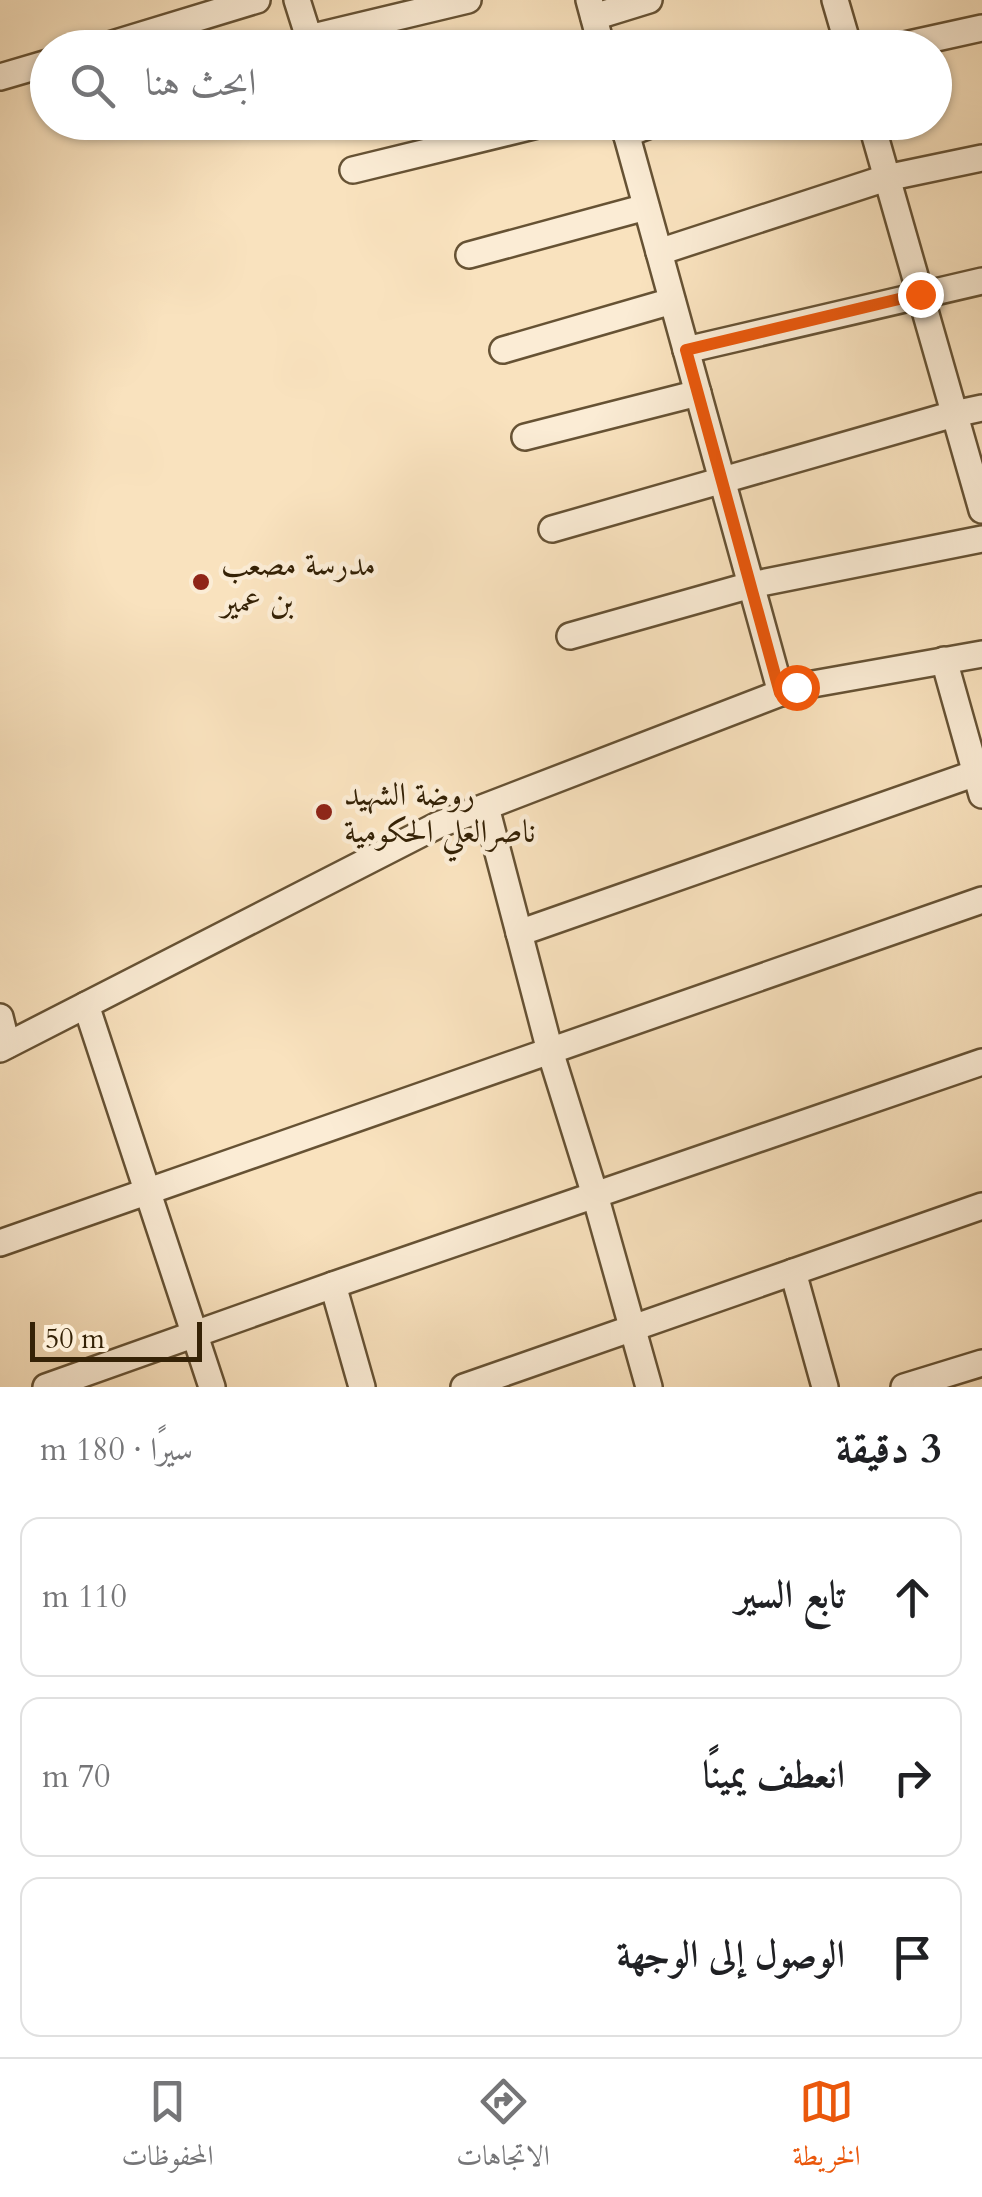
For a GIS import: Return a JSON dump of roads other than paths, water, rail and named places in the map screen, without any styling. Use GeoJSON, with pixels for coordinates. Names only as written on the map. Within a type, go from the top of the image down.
{"type":"FeatureCollection","features":[{"type":"Feature","properties":{"kind":"street"},"geometry":{"type":"LineString","coordinates":[[158,30],[257,0]]}},
{"type":"Feature","properties":{"kind":"street"},"geometry":{"type":"LineString","coordinates":[[297,0],[306,30]]}},
{"type":"Feature","properties":{"kind":"street"},"geometry":{"type":"LineString","coordinates":[[342,30],[468,0]]}},
{"type":"Feature","properties":{"kind":"street"},"geometry":{"type":"LineString","coordinates":[[592,9],[649,0]]}},
{"type":"Feature","properties":{"kind":"street"},"geometry":{"type":"LineString","coordinates":[[835,0],[844,30]]}},
{"type":"Feature","properties":{"kind":"street"},"geometry":{"type":"LineString","coordinates":[[952,35],[982,28]]}},
{"type":"Feature","properties":{"kind":"street"},"geometry":{"type":"LineString","coordinates":[[0,77],[30,68]]}},
{"type":"Feature","properties":{"kind":"street"},"geometry":{"type":"LineString","coordinates":[[353,170],[476,140]]}},
{"type":"Feature","properties":{"kind":"street"},"geometry":{"type":"LineString","coordinates":[[627,140],[780,693]]}},
{"type":"Feature","properties":{"kind":"street"},"geometry":{"type":"LineString","coordinates":[[875,140],[982,510]]}},
{"type":"Feature","properties":{"kind":"street"},"geometry":{"type":"LineString","coordinates":[[658,252],[886,178],[982,158]]}},
{"type":"Feature","properties":{"kind":"street"},"geometry":{"type":"LineString","coordinates":[[469,255],[646,207]]}},
{"type":"Feature","properties":{"kind":"street"},"geometry":{"type":"LineString","coordinates":[[686,350],[982,282]]}},
{"type":"Feature","properties":{"kind":"street"},"geometry":{"type":"LineString","coordinates":[[503,350],[672,301]]}},
{"type":"Feature","properties":{"kind":"street"},"geometry":{"type":"LineString","coordinates":[[525,437],[698,393]]}},
{"type":"Feature","properties":{"kind":"street"},"geometry":{"type":"LineString","coordinates":[[552,529],[982,408]]}},
{"type":"Feature","properties":{"kind":"street"},"geometry":{"type":"LineString","coordinates":[[570,636],[751,585],[982,539]]}},
{"type":"Feature","properties":{"kind":"street"},"geometry":{"type":"LineString","coordinates":[[0,1017],[4,1047],[438,825],[796,687],[982,654]]}},
{"type":"Feature","properties":{"kind":"street"},"geometry":{"type":"LineString","coordinates":[[519,933],[979,784],[944,660]]}},
{"type":"Feature","properties":{"kind":"street"},"geometry":{"type":"LineString","coordinates":[[486,807],[550,1050],[649,1387]]}},
{"type":"Feature","properties":{"kind":"street"},"geometry":{"type":"LineString","coordinates":[[0,1243],[982,900]]}},
{"type":"Feature","properties":{"kind":"street"},"geometry":{"type":"LineString","coordinates":[[86,1005],[212,1387]]}},
{"type":"Feature","properties":{"kind":"street"},"geometry":{"type":"LineString","coordinates":[[46,1387],[982,1062]]}},
{"type":"Feature","properties":{"kind":"street"},"geometry":{"type":"LineString","coordinates":[[464,1387],[512,1380],[632,1329],[982,1206]]}},
{"type":"Feature","properties":{"kind":"street"},"geometry":{"type":"LineString","coordinates":[[792,1272],[825,1387]]}},
{"type":"Feature","properties":{"kind":"street"},"geometry":{"type":"LineString","coordinates":[[333,1286],[362,1387]]}},
{"type":"Feature","properties":{"kind":"street"},"geometry":{"type":"LineString","coordinates":[[904,1387],[982,1363]]}},
{"type":"Feature","properties":{"kind":"place","name":"مدرسة مصعب بن عمير"},"geometry":{"type":"Point","coordinates":[201,582]}},
{"type":"Feature","properties":{"kind":"place","name":"روضة الشهيد ناصرالعلي الحكومية"},"geometry":{"type":"Point","coordinates":[324,812]}}]}
